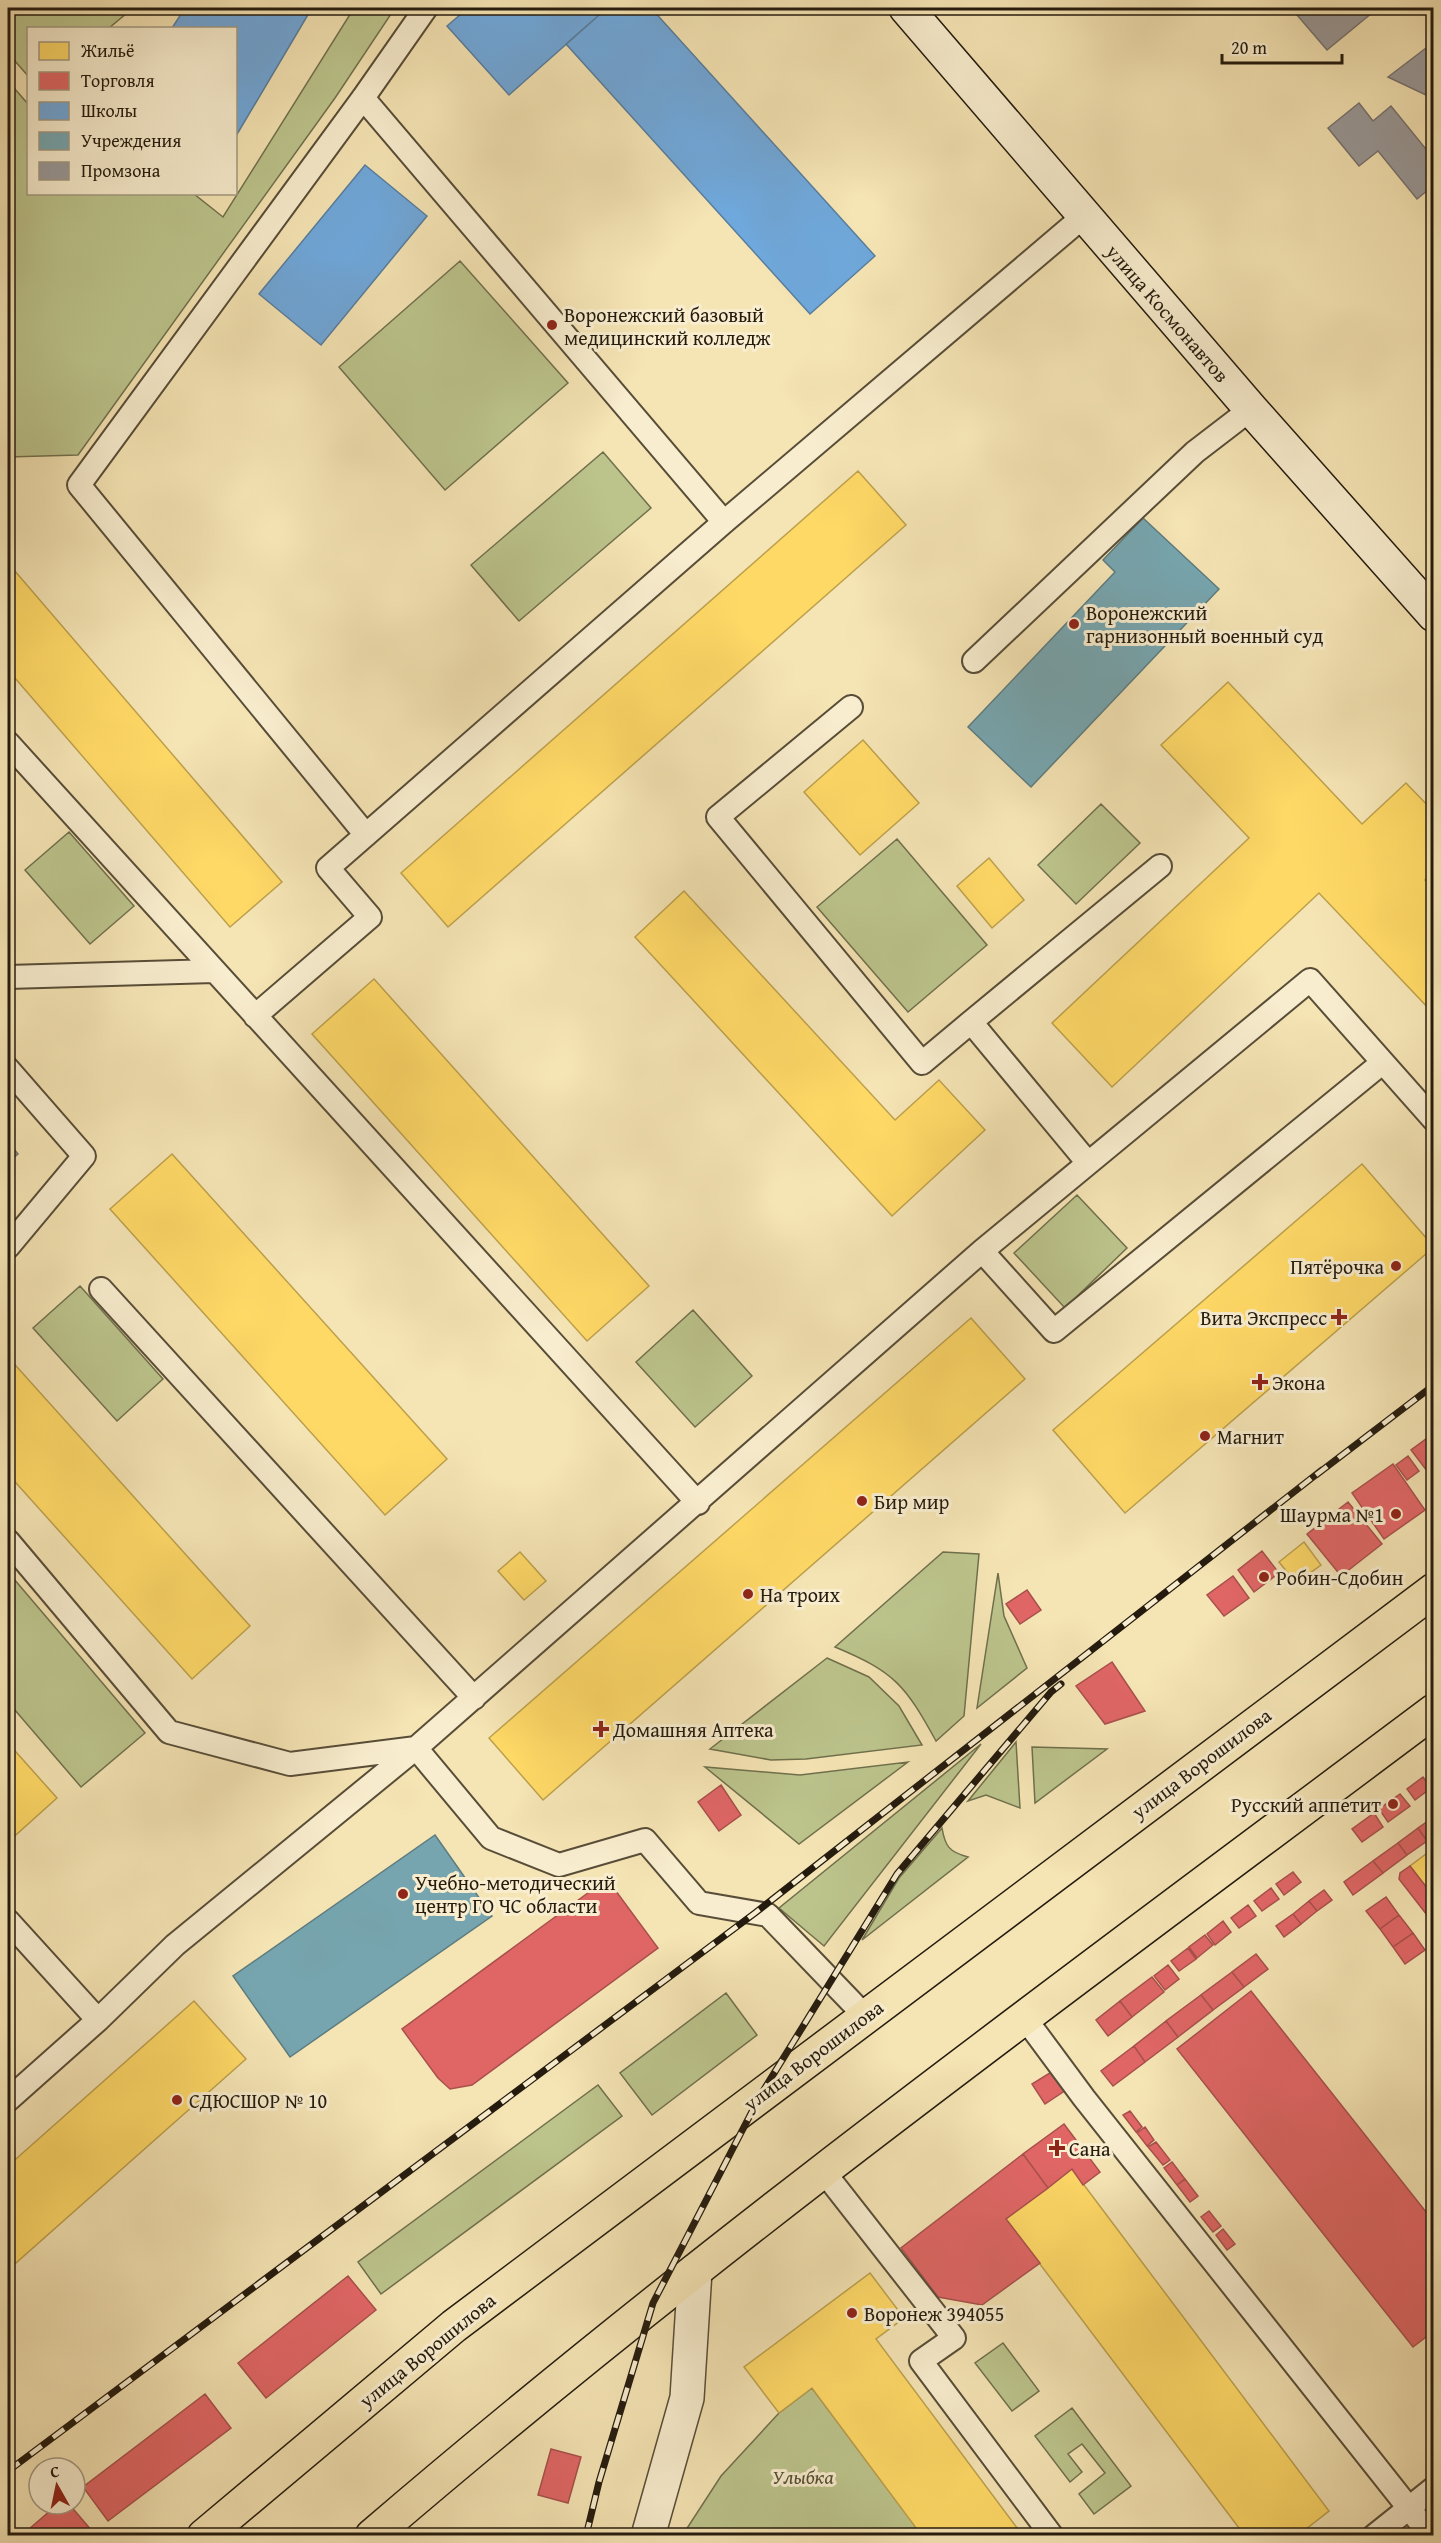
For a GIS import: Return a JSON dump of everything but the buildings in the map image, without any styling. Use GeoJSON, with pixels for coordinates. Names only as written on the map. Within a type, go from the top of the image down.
{"type":"FeatureCollection","features":[{"type":"Feature","properties":{"kind":"main road","name":"улица Космонавтов"},"geometry":{"type":"LineString","coordinates":[[906,8],[1251,409],[1434,615]]}},
{"type":"Feature","properties":{"kind":"main road","name":"улица Ворошилова"},"geometry":{"type":"LineString","coordinates":[[204,2535],[454,2326],[1434,1590]]}},
{"type":"Feature","properties":{"kind":"main road"},"geometry":{"type":"LineString","coordinates":[[372,2535],[518,2411],[695,2271],[1024,2017],[1434,1711]]}},
{"type":"Feature","properties":{"kind":"main road"},"geometry":{"type":"LineString","coordinates":[[648,2535],[687,2398],[695,2271]]}},
{"type":"Feature","properties":{"kind":"lane"},"geometry":{"type":"LineString","coordinates":[[366,835],[79,485],[363,98],[426,8]]}},
{"type":"Feature","properties":{"kind":"lane"},"geometry":{"type":"LineString","coordinates":[[363,98],[724,522]]}},
{"type":"Feature","properties":{"kind":"lane"},"geometry":{"type":"LineString","coordinates":[[255,1016],[370,917],[328,868],[724,522],[1084,216]]}},
{"type":"Feature","properties":{"kind":"lane"},"geometry":{"type":"LineString","coordinates":[[974,661],[1195,453],[1251,409]]}},
{"type":"Feature","properties":{"kind":"lane"},"geometry":{"type":"LineString","coordinates":[[851,707],[718,817],[922,1063],[1160,866]]}},
{"type":"Feature","properties":{"kind":"lane"},"geometry":{"type":"LineString","coordinates":[[8,743],[698,1503]]}},
{"type":"Feature","properties":{"kind":"lane"},"geometry":{"type":"LineString","coordinates":[[8,976],[214,971]]}},
{"type":"Feature","properties":{"kind":"lane"},"geometry":{"type":"LineString","coordinates":[[8,2100],[98,2020],[175,1945],[416,1748],[698,1503],[982,1251],[1310,980],[1434,1119]]}},
{"type":"Feature","properties":{"kind":"lane"},"geometry":{"type":"LineString","coordinates":[[971,1022],[1088,1163]]}},
{"type":"Feature","properties":{"kind":"lane"},"geometry":{"type":"LineString","coordinates":[[982,1251],[1054,1331],[1382,1063]]}},
{"type":"Feature","properties":{"kind":"lane"},"geometry":{"type":"LineString","coordinates":[[8,1069],[84,1156],[8,1247]]}},
{"type":"Feature","properties":{"kind":"lane"},"geometry":{"type":"LineString","coordinates":[[101,1289],[474,1698]]}},
{"type":"Feature","properties":{"kind":"lane"},"geometry":{"type":"LineString","coordinates":[[8,1542],[169,1732],[290,1764],[416,1748]]}},
{"type":"Feature","properties":{"kind":"lane"},"geometry":{"type":"LineString","coordinates":[[416,1748],[491,1838],[559,1865],[645,1840],[699,1903],[768,1915],[865,2016]]}},
{"type":"Feature","properties":{"kind":"lane"},"geometry":{"type":"LineString","coordinates":[[8,1921],[98,2020]]}},
{"type":"Feature","properties":{"kind":"lane"},"geometry":{"type":"LineString","coordinates":[[1024,2017],[1084,2098],[1431,2535]]}},
{"type":"Feature","properties":{"kind":"lane"},"geometry":{"type":"LineString","coordinates":[[824,2172],[954,2338],[921,2361],[1052,2535]]}},
{"type":"Feature","properties":{"kind":"lane"},"geometry":{"type":"LineString","coordinates":[[1374,2535],[1434,2488]]}},
{"type":"Feature","properties":{"kind":"green space"},"geometry":{"type":"Polygon","coordinates":[[[8,8],[133,8],[110,27],[27,27],[27,75],[8,53],[8,8]]]}},
{"type":"Feature","properties":{"kind":"green space"},"geometry":{"type":"Polygon","coordinates":[[[354,8],[395,8],[335,98],[78,455],[8,457],[8,81],[27,103],[27,195],[195,195],[223,217],[354,8]]]}},
{"type":"Feature","properties":{"kind":"green space"},"geometry":{"type":"Polygon","coordinates":[[[460,261],[568,383],[445,490],[339,367],[460,261]]]}},
{"type":"Feature","properties":{"kind":"green space"},"geometry":{"type":"Polygon","coordinates":[[[603,452],[651,508],[519,621],[471,565],[603,452]]]}},
{"type":"Feature","properties":{"kind":"green space"},"geometry":{"type":"Polygon","coordinates":[[[1101,804],[1140,843],[1076,904],[1038,865],[1101,804]]]}},
{"type":"Feature","properties":{"kind":"green space"},"geometry":{"type":"Polygon","coordinates":[[[69,832],[134,906],[90,944],[25,870],[69,832]]]}},
{"type":"Feature","properties":{"kind":"green space"},"geometry":{"type":"Polygon","coordinates":[[[897,839],[987,945],[908,1012],[817,907],[897,839]]]}},
{"type":"Feature","properties":{"kind":"green space"},"geometry":{"type":"Polygon","coordinates":[[[1077,1195],[1127,1248],[1065,1308],[1014,1253],[1077,1195]]]}},
{"type":"Feature","properties":{"kind":"green space"},"geometry":{"type":"Polygon","coordinates":[[[80,1286],[163,1379],[117,1421],[33,1328],[80,1286]]]}},
{"type":"Feature","properties":{"kind":"green space"},"geometry":{"type":"Polygon","coordinates":[[[693,1310],[752,1376],[695,1427],[636,1362],[693,1310]]]}},
{"type":"Feature","properties":{"kind":"green space"},"geometry":{"type":"Polygon","coordinates":[[[943,1552],[979,1554],[964,1716],[936,1741],[916,1706],[896,1682],[872,1664],[835,1647],[943,1552]]]}},
{"type":"Feature","properties":{"kind":"green space"},"geometry":{"type":"Polygon","coordinates":[[[8,1572],[145,1733],[81,1787],[8,1702],[8,1572]]]}},
{"type":"Feature","properties":{"kind":"green space"},"geometry":{"type":"Polygon","coordinates":[[[998,1573],[1004,1616],[1027,1668],[977,1708],[998,1573]]]}},
{"type":"Feature","properties":{"kind":"green space"},"geometry":{"type":"Polygon","coordinates":[[[827,1658],[869,1677],[899,1706],[922,1745],[806,1759],[771,1760],[710,1749],[827,1658]]]}},
{"type":"Feature","properties":{"kind":"green space"},"geometry":{"type":"Polygon","coordinates":[[[1016,1742],[1020,1808],[986,1795],[968,1801],[1016,1742]]]}},
{"type":"Feature","properties":{"kind":"green space"},"geometry":{"type":"Polygon","coordinates":[[[981,1744],[824,1946],[779,1908],[981,1744]]]}},
{"type":"Feature","properties":{"kind":"green space"},"geometry":{"type":"Polygon","coordinates":[[[1032,1747],[1107,1749],[1035,1803],[1032,1747]]]}},
{"type":"Feature","properties":{"kind":"green space"},"geometry":{"type":"Polygon","coordinates":[[[908,1762],[799,1844],[705,1767],[800,1775],[908,1762]]]}},
{"type":"Feature","properties":{"kind":"green space"},"geometry":{"type":"Polygon","coordinates":[[[942,1828],[949,1847],[956,1853],[968,1857],[862,1940],[899,1878],[942,1828]]]}},
{"type":"Feature","properties":{"kind":"green space"},"geometry":{"type":"Polygon","coordinates":[[[726,1993],[757,2035],[652,2115],[620,2073],[726,1993]]]}},
{"type":"Feature","properties":{"kind":"green space"},"geometry":{"type":"Polygon","coordinates":[[[598,2085],[622,2116],[381,2294],[358,2262],[598,2085]]]}},
{"type":"Feature","properties":{"kind":"green space"},"geometry":{"type":"Polygon","coordinates":[[[1003,2343],[1039,2391],[1012,2411],[975,2363],[1003,2343]]]}},
{"type":"Feature","properties":{"kind":"green space","name":"Улыбка"},"geometry":{"type":"Polygon","coordinates":[[[812,2388],[922,2535],[682,2536],[721,2476],[779,2413],[812,2388]]]}},
{"type":"Feature","properties":{"kind":"green space"},"geometry":{"type":"Polygon","coordinates":[[[1072,2408],[1131,2486],[1094,2514],[1079,2494],[1105,2473],[1082,2444],[1068,2454],[1082,2472],[1070,2482],[1035,2436],[1072,2408]]]}},
{"type":"Feature","properties":{"kind":"railway"},"geometry":{"type":"LineString","coordinates":[[1316,1475],[1434,1385]]}},
{"type":"Feature","properties":{"kind":"railway"},"geometry":{"type":"LineString","coordinates":[[8,2471],[755,1913],[1322,1470]]}},
{"type":"Feature","properties":{"kind":"railway"},"geometry":{"type":"LineString","coordinates":[[586,2536],[599,2482],[653,2303],[760,2096],[897,1874],[1051,1692],[1061,1684]]}},
{"type":"Feature","properties":{"kind":"place","name":"Воронежский базовый медицинский колледж"},"geometry":{"type":"Point","coordinates":[552,325]}},
{"type":"Feature","properties":{"kind":"place","name":"Воронежский гарнизонный военный суд"},"geometry":{"type":"Point","coordinates":[1074,624]}},
{"type":"Feature","properties":{"kind":"place","name":"Пятёрочка"},"geometry":{"type":"Point","coordinates":[1396,1266]}},
{"type":"Feature","properties":{"kind":"place","name":"Вита Экспресс"},"geometry":{"type":"Point","coordinates":[1339,1317]}},
{"type":"Feature","properties":{"kind":"place","name":"Экона"},"geometry":{"type":"Point","coordinates":[1260,1382]}},
{"type":"Feature","properties":{"kind":"place","name":"Магнит"},"geometry":{"type":"Point","coordinates":[1205,1436]}},
{"type":"Feature","properties":{"kind":"place","name":"Бир мир"},"geometry":{"type":"Point","coordinates":[862,1501]}},
{"type":"Feature","properties":{"kind":"place","name":"Шаурма №1"},"geometry":{"type":"Point","coordinates":[1396,1514]}},
{"type":"Feature","properties":{"kind":"place","name":"Робин-Сдобин"},"geometry":{"type":"Point","coordinates":[1264,1577]}},
{"type":"Feature","properties":{"kind":"place","name":"На троих"},"geometry":{"type":"Point","coordinates":[748,1594]}},
{"type":"Feature","properties":{"kind":"place","name":"Домашняя Аптека"},"geometry":{"type":"Point","coordinates":[601,1729]}},
{"type":"Feature","properties":{"kind":"place","name":"Русский аппетит"},"geometry":{"type":"Point","coordinates":[1393,1804]}},
{"type":"Feature","properties":{"kind":"place","name":"Учебно-методический центр ГО ЧС области"},"geometry":{"type":"Point","coordinates":[403,1894]}},
{"type":"Feature","properties":{"kind":"place","name":"СДЮСШОР № 10"},"geometry":{"type":"Point","coordinates":[177,2100]}},
{"type":"Feature","properties":{"kind":"place","name":"Сана"},"geometry":{"type":"Point","coordinates":[1057,2148]}},
{"type":"Feature","properties":{"kind":"place","name":"Воронеж 394055"},"geometry":{"type":"Point","coordinates":[852,2313]}}]}
